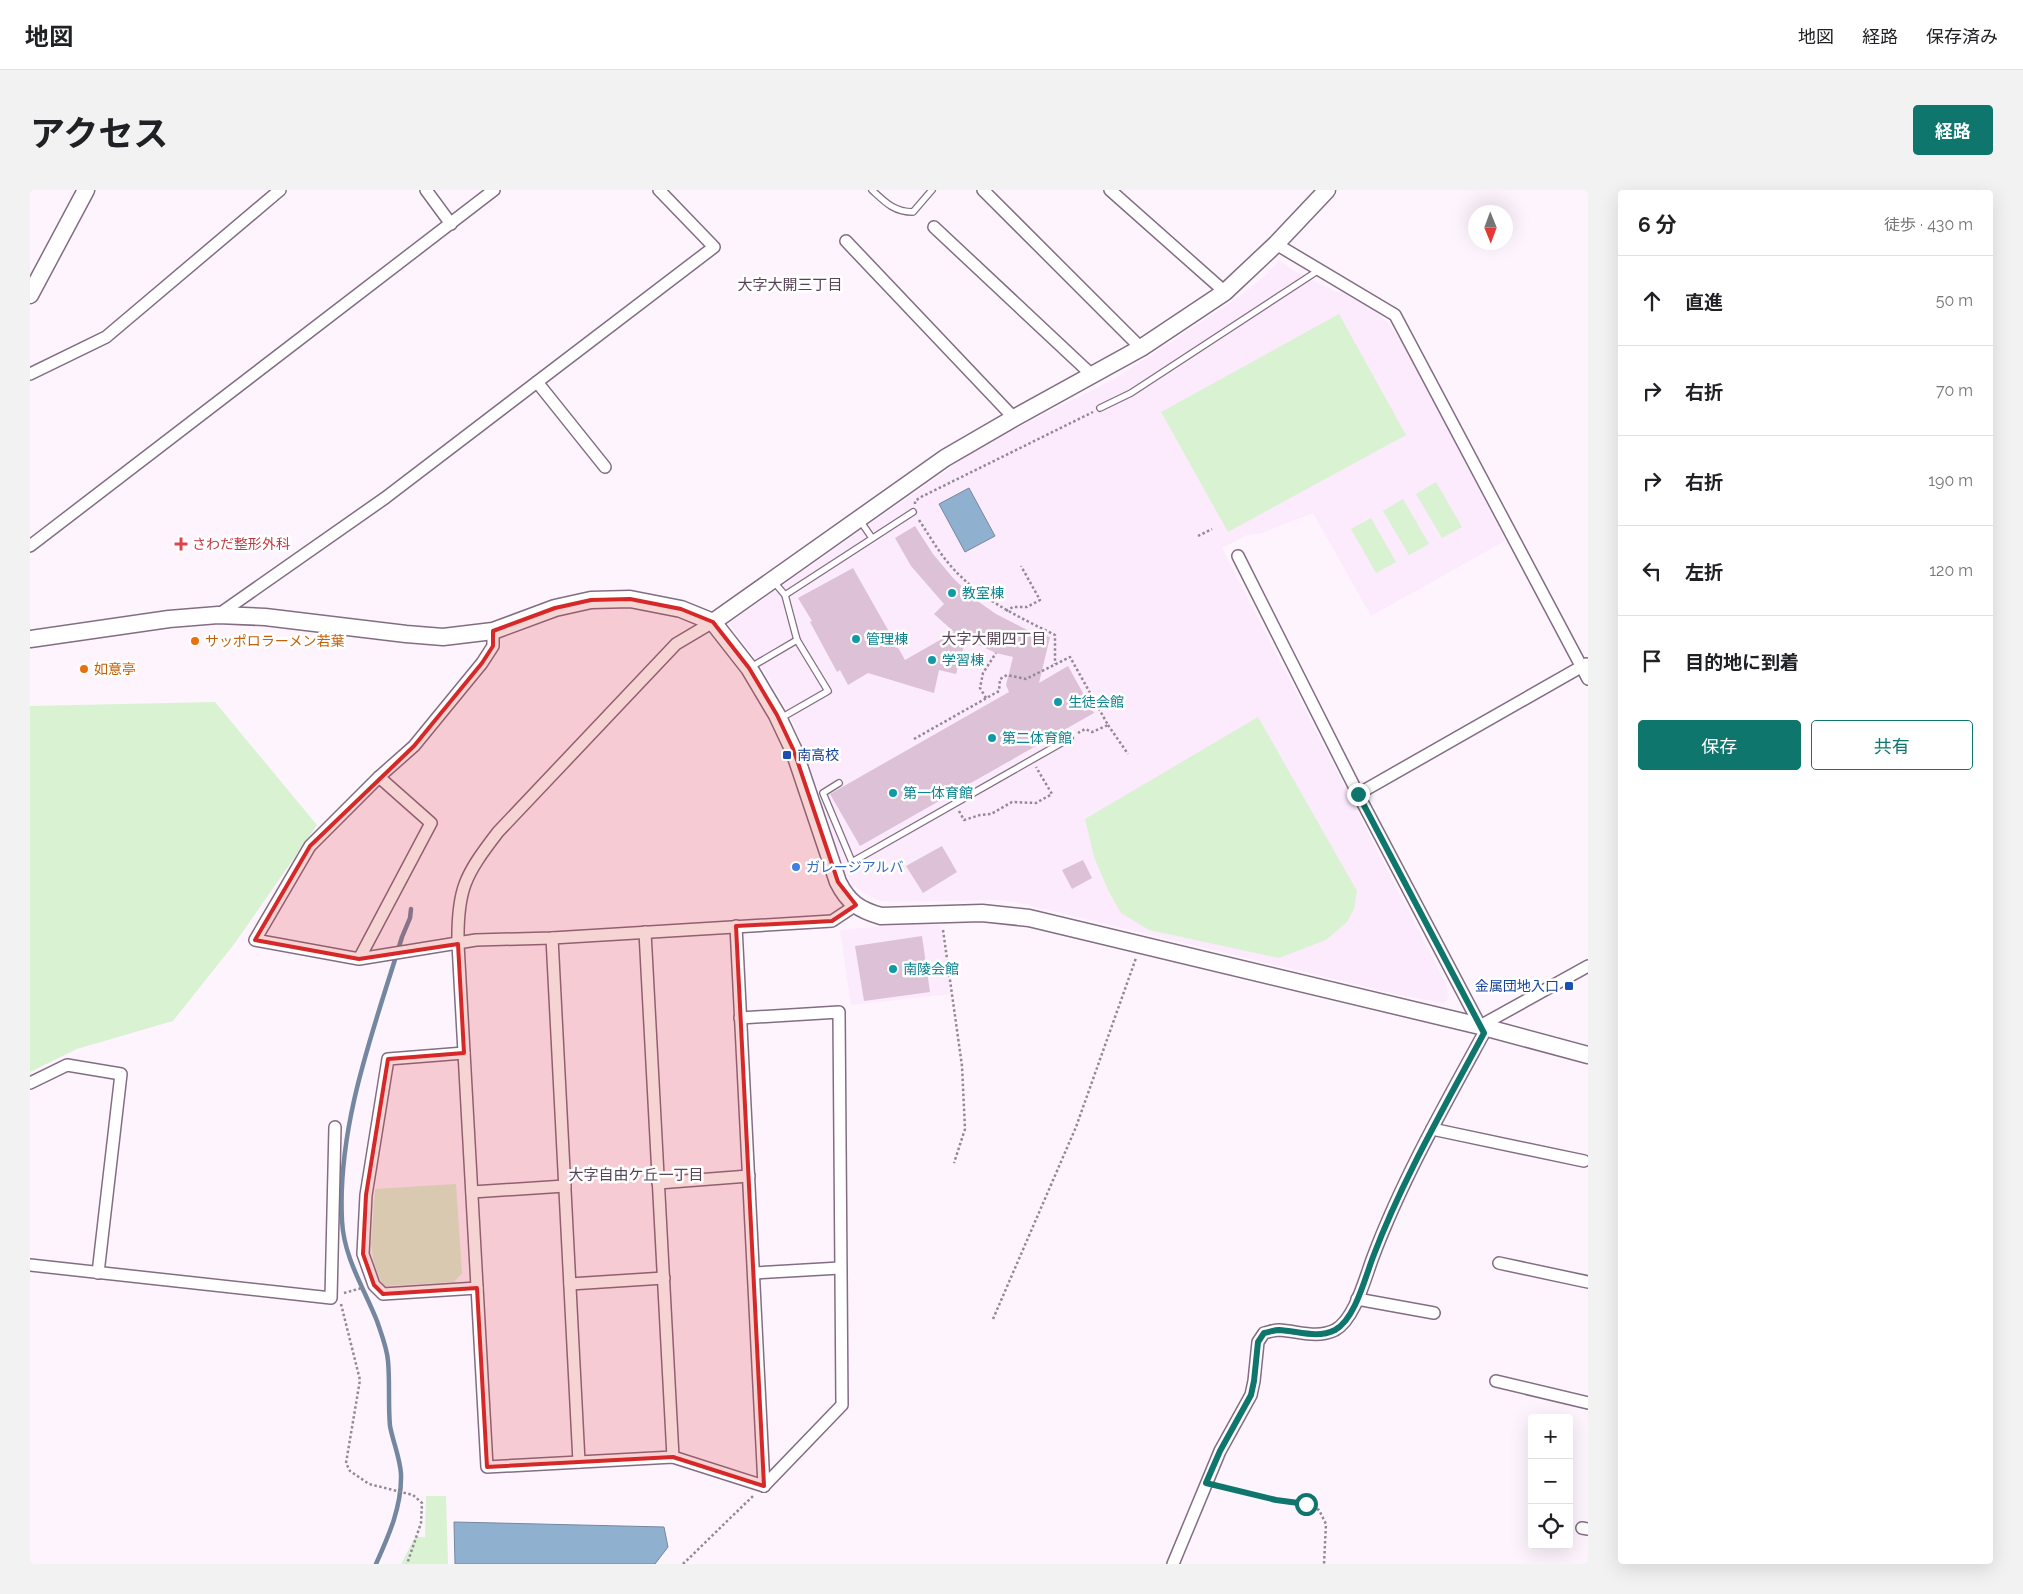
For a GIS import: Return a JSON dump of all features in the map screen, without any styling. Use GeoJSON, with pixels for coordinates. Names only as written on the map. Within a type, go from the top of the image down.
{"type":"FeatureCollection","features":[{"type":"Feature","properties":{"kind":"street"},"geometry":{"type":"LineString","coordinates":[[30,295],[86,190]]}},
{"type":"Feature","properties":{"kind":"street"},"geometry":{"type":"LineString","coordinates":[[30,374],[106,337],[280,190]]}},
{"type":"Feature","properties":{"kind":"street"},"geometry":{"type":"LineString","coordinates":[[426,190],[450,224]]}},
{"type":"Feature","properties":{"kind":"street"},"geometry":{"type":"LineString","coordinates":[[30,546],[494,190]]}},
{"type":"Feature","properties":{"kind":"street"},"geometry":{"type":"LineString","coordinates":[[218,615],[385,498],[714,247],[659,190]]}},
{"type":"Feature","properties":{"kind":"street"},"geometry":{"type":"LineString","coordinates":[[983,190],[1141,348]]}},
{"type":"Feature","properties":{"kind":"street"},"geometry":{"type":"LineString","coordinates":[[1110,190],[1225,292]]}},
{"type":"Feature","properties":{"kind":"street"},"geometry":{"type":"LineString","coordinates":[[764,1486],[673,1458],[487,1467],[458,944],[460,898],[465,880],[480,855],[498,832],[676,644],[713,622],[945,458],[1014,418],[1094,376],[1141,348],[1225,292],[1276,244],[1327,190]]}},
{"type":"Feature","properties":{"kind":"street"},"geometry":{"type":"LineString","coordinates":[[934,227],[1094,376]]}},
{"type":"Feature","properties":{"kind":"street"},"geometry":{"type":"LineString","coordinates":[[846,241],[1014,418]]}},
{"type":"Feature","properties":{"kind":"street"},"geometry":{"type":"LineString","coordinates":[[1276,244],[1395,315],[1585,665],[1588,680]]}},
{"type":"Feature","properties":{"kind":"street"},"geometry":{"type":"LineString","coordinates":[[537,382],[605,467]]}},
{"type":"Feature","properties":{"kind":"street"},"geometry":{"type":"LineString","coordinates":[[1174,1564],[1220,1451],[1251,1395],[1258,1342],[1264,1333],[1278,1330],[1320,1334],[1334,1330],[1344,1323],[1357,1299],[1382,1234],[1432,1130],[1484,1033],[1358,794],[1238,556]]}},
{"type":"Feature","properties":{"kind":"street"},"geometry":{"type":"LineString","coordinates":[[30,638],[168,619],[218,615],[265,617],[443,637],[493,631],[555,608],[591,600],[630,599],[681,609],[713,622],[749,668],[779,720],[794,751],[838,882],[845,896],[866,912],[881,916],[982,913],[1029,918],[1480,1026],[1588,1055]]}},
{"type":"Feature","properties":{"kind":"street"},"geometry":{"type":"LineString","coordinates":[[493,631],[493,646],[482,663],[414,746],[379,777],[310,846],[255,940],[358,959],[476,940],[552,938],[832,920],[856,905]]}},
{"type":"Feature","properties":{"kind":"street"},"geometry":{"type":"LineString","coordinates":[[1358,794],[1585,665]]}},
{"type":"Feature","properties":{"kind":"street"},"geometry":{"type":"LineString","coordinates":[[358,959],[431,823],[379,777]]}},
{"type":"Feature","properties":{"kind":"street"},"geometry":{"type":"LineString","coordinates":[[736,926],[764,1486]]}},
{"type":"Feature","properties":{"kind":"street"},"geometry":{"type":"LineString","coordinates":[[645,932],[673,1458]]}},
{"type":"Feature","properties":{"kind":"street"},"geometry":{"type":"LineString","coordinates":[[552,938],[579,1462]]}},
{"type":"Feature","properties":{"kind":"street"},"geometry":{"type":"LineString","coordinates":[[1480,1026],[1588,966]]}},
{"type":"Feature","properties":{"kind":"street"},"geometry":{"type":"LineString","coordinates":[[740,1018],[839,1012],[842,1405],[764,1486]]}},
{"type":"Feature","properties":{"kind":"street"},"geometry":{"type":"LineString","coordinates":[[464,1053],[388,1059],[366,1195],[362,1254],[374,1285],[383,1294],[477,1288]]}},
{"type":"Feature","properties":{"kind":"street"},"geometry":{"type":"LineString","coordinates":[[30,1083],[67,1065],[121,1074],[98,1273]]}},
{"type":"Feature","properties":{"kind":"street"},"geometry":{"type":"LineString","coordinates":[[30,1265],[331,1298],[335,1127]]}},
{"type":"Feature","properties":{"kind":"street"},"geometry":{"type":"LineString","coordinates":[[1432,1130],[1584,1161]]}},
{"type":"Feature","properties":{"kind":"street"},"geometry":{"type":"LineString","coordinates":[[658,1183],[748,1176]]}},
{"type":"Feature","properties":{"kind":"street"},"geometry":{"type":"LineString","coordinates":[[472,1192],[565,1186]]}},
{"type":"Feature","properties":{"kind":"street"},"geometry":{"type":"LineString","coordinates":[[1498,1263],[1588,1282]]}},
{"type":"Feature","properties":{"kind":"street"},"geometry":{"type":"LineString","coordinates":[[754,1273],[840,1268]]}},
{"type":"Feature","properties":{"kind":"street"},"geometry":{"type":"LineString","coordinates":[[570,1284],[664,1278]]}},
{"type":"Feature","properties":{"kind":"street"},"geometry":{"type":"LineString","coordinates":[[1357,1299],[1434,1313]]}},
{"type":"Feature","properties":{"kind":"street"},"geometry":{"type":"LineString","coordinates":[[1496,1381],[1588,1403]]}},
{"type":"Feature","properties":{"kind":"lane"},"geometry":{"type":"LineString","coordinates":[[872,190],[892,208],[904,212],[913,212],[932,190]]}},
{"type":"Feature","properties":{"kind":"lane"},"geometry":{"type":"LineString","coordinates":[[1100,408],[1131,393],[1319,270]]}},
{"type":"Feature","properties":{"kind":"lane"},"geometry":{"type":"LineString","coordinates":[[784,595],[913,512]]}},
{"type":"Feature","properties":{"kind":"lane"},"geometry":{"type":"LineString","coordinates":[[859,519],[872,538]]}},
{"type":"Feature","properties":{"kind":"lane"},"geometry":{"type":"LineString","coordinates":[[772,580],[784,595],[797,640],[828,691],[779,720]]}},
{"type":"Feature","properties":{"kind":"lane"},"geometry":{"type":"LineString","coordinates":[[749,668],[797,640]]}},
{"type":"Feature","properties":{"kind":"lane"},"geometry":{"type":"LineString","coordinates":[[839,783],[823,793],[852,862],[1070,738]]}},
{"type":"Feature","properties":{"kind":"lane"},"geometry":{"type":"LineString","coordinates":[[821,832],[838,826]]}},
{"type":"Feature","properties":{"kind":"path"},"geometry":{"type":"LineString","coordinates":[[1055,664],[1055,634],[1006,611],[975,589],[950,565],[913,512],[915,501],[921,497],[1100,408]]}},
{"type":"Feature","properties":{"kind":"path"},"geometry":{"type":"LineString","coordinates":[[1198,536],[1212,529]]}},
{"type":"Feature","properties":{"kind":"path"},"geometry":{"type":"LineString","coordinates":[[1006,611],[1013,607],[1027,607],[1040,600],[1021,566]]}},
{"type":"Feature","properties":{"kind":"path"},"geometry":{"type":"LineString","coordinates":[[986,698],[980,688],[983,673],[996,653]]}},
{"type":"Feature","properties":{"kind":"path"},"geometry":{"type":"LineString","coordinates":[[914,739],[999,691],[1000,679],[1007,675],[1026,679],[1070,656],[1108,725],[1128,754]]}},
{"type":"Feature","properties":{"kind":"path"},"geometry":{"type":"LineString","coordinates":[[1070,738],[1085,729],[1092,732],[1108,725]]}},
{"type":"Feature","properties":{"kind":"path"},"geometry":{"type":"LineString","coordinates":[[964,820],[967,821],[980,815],[991,814],[1012,802],[1036,803],[1052,794],[1032,760]]}},
{"type":"Feature","properties":{"kind":"path"},"geometry":{"type":"LineString","coordinates":[[941,913],[962,1066],[965,1129],[954,1164]]}},
{"type":"Feature","properties":{"kind":"path"},"geometry":{"type":"LineString","coordinates":[[993,1319],[1076,1127],[1141,945]]}},
{"type":"Feature","properties":{"kind":"path"},"geometry":{"type":"LineString","coordinates":[[331,1298],[342,1305],[360,1380],[346,1464],[350,1471],[369,1484],[414,1495],[422,1503],[421,1523],[407,1564]]}},
{"type":"Feature","properties":{"kind":"path"},"geometry":{"type":"LineString","coordinates":[[1206,1483],[1276,1500],[1306,1504],[1320,1510],[1326,1524],[1324,1564]]}},
{"type":"Feature","properties":{"kind":"path"},"geometry":{"type":"LineString","coordinates":[[684,1564],[764,1486]]}},
{"type":"Feature","properties":{"kind":"highlighted area"},"geometry":{"type":"Polygon","coordinates":[[[630,599],[681,609],[713,622],[749,668],[777,715],[794,751],[838,882],[856,905],[832,921],[736,926],[764,1486],[673,1457],[487,1467],[477,1288],[383,1294],[374,1285],[363,1254],[366,1195],[388,1059],[464,1053],[458,944],[359,959],[255,940],[310,846],[414,746],[482,663],[493,646],[493,631],[555,608],[591,600],[630,599]]]}},
{"type":"Feature","properties":{"kind":"shaded area"},"geometry":{"type":"Polygon","coordinates":[[[1280,260],[1292,270],[1337,292],[1352,293],[1375,310],[1391,327],[1416,363],[1505,541],[1371,616],[1313,513],[1262,533],[1247,535],[1222,548],[1447,986],[1448,999],[1444,1003],[1404,996],[1015,902],[999,900],[895,902],[881,901],[864,893],[853,885],[844,870],[817,786],[792,719],[765,672],[729,623],[983,445],[1116,378],[1236,299],[1264,277],[1280,260]]]}},
{"type":"Feature","properties":{"kind":"shaded area"},"geometry":{"type":"Polygon","coordinates":[[[934,922],[941,927],[951,994],[851,1005],[840,930],[934,922]]]}},
{"type":"Feature","properties":{"kind":"green space"},"geometry":{"type":"Polygon","coordinates":[[[1339,314],[1406,435],[1228,532],[1161,412],[1339,314]]]}},
{"type":"Feature","properties":{"kind":"green space"},"geometry":{"type":"Polygon","coordinates":[[[1436,482],[1462,527],[1442,538],[1416,494],[1436,482]]]}},
{"type":"Feature","properties":{"kind":"green space"},"geometry":{"type":"Polygon","coordinates":[[[1403,499],[1429,544],[1409,555],[1383,511],[1403,499]]]}},
{"type":"Feature","properties":{"kind":"green space"},"geometry":{"type":"Polygon","coordinates":[[[1371,518],[1396,562],[1376,573],[1351,529],[1371,518]]]}},
{"type":"Feature","properties":{"kind":"green space"},"geometry":{"type":"Polygon","coordinates":[[[215,702],[317,825],[235,943],[173,1021],[77,1049],[30,1072],[30,706],[215,702]]]}},
{"type":"Feature","properties":{"kind":"green space"},"geometry":{"type":"Polygon","coordinates":[[[1258,717],[1357,891],[1354,909],[1347,922],[1326,940],[1279,958],[1149,930],[1121,913],[1109,892],[1094,857],[1085,819],[1258,717]]]}},
{"type":"Feature","properties":{"kind":"green space"},"geometry":{"type":"Polygon","coordinates":[[[456,1184],[462,1273],[454,1282],[383,1286],[374,1263],[371,1245],[375,1189],[456,1184]]]}},
{"type":"Feature","properties":{"kind":"green space"},"geometry":{"type":"Polygon","coordinates":[[[426,1496],[446,1496],[448,1564],[401,1564],[415,1537],[425,1537],[426,1496]]]}},
{"type":"Feature","properties":{"kind":"water"},"geometry":{"type":"Polygon","coordinates":[[[969,488],[995,536],[965,552],[939,504],[969,488]]]}},
{"type":"Feature","properties":{"kind":"water"},"geometry":{"type":"Polygon","coordinates":[[[454,1522],[664,1527],[668,1547],[655,1564],[455,1564],[454,1522]]]}},
{"type":"Feature","properties":{"kind":"building"},"geometry":{"type":"Polygon","coordinates":[[[915,526],[933,554],[953,578],[976,600],[996,614],[1029,631],[1050,637],[1039,683],[1068,666],[1094,713],[860,846],[830,794],[1009,692],[1006,685],[1013,657],[996,653],[966,639],[956,674],[939,670],[934,693],[868,673],[848,685],[840,670],[837,672],[810,622],[812,621],[798,598],[853,568],[905,660],[954,632],[934,614],[944,604],[911,566],[895,538],[915,526]]]}},
{"type":"Feature","properties":{"kind":"building"},"geometry":{"type":"Polygon","coordinates":[[[942,846],[957,872],[923,893],[906,866],[942,846]]]}},
{"type":"Feature","properties":{"kind":"building"},"geometry":{"type":"Polygon","coordinates":[[[1083,860],[1092,878],[1072,889],[1062,870],[1083,860]]]}},
{"type":"Feature","properties":{"kind":"building","name":"南陵会館"},"geometry":{"type":"Polygon","coordinates":[[[922,936],[930,992],[864,1001],[855,946],[922,936]]]}},
{"type":"Feature","properties":{"kind":"waterway"},"geometry":{"type":"LineString","coordinates":[[376,1564],[397,1509],[401,1474],[390,1426],[389,1369],[384,1341],[346,1248],[342,1221],[342,1185],[351,1113],[369,1042],[402,937],[410,918],[411,909]]}},
{"type":"Feature","properties":{"kind":"place","name":"さわだ整形外科"},"geometry":{"type":"Point","coordinates":[181,544]}},
{"type":"Feature","properties":{"kind":"place","name":"教室棟"},"geometry":{"type":"Point","coordinates":[952,593]}},
{"type":"Feature","properties":{"kind":"place","name":"管理棟"},"geometry":{"type":"Point","coordinates":[856,639]}},
{"type":"Feature","properties":{"kind":"place","name":"サッポロラーメン若葉"},"geometry":{"type":"Point","coordinates":[195,641]}},
{"type":"Feature","properties":{"kind":"place","name":"学習棟"},"geometry":{"type":"Point","coordinates":[932,660]}},
{"type":"Feature","properties":{"kind":"place","name":"如意亭"},"geometry":{"type":"Point","coordinates":[84,669]}},
{"type":"Feature","properties":{"kind":"place","name":"生徒会館"},"geometry":{"type":"Point","coordinates":[1058,702]}},
{"type":"Feature","properties":{"kind":"place","name":"第二体育館"},"geometry":{"type":"Point","coordinates":[992,738]}},
{"type":"Feature","properties":{"kind":"place","name":"南高校"},"geometry":{"type":"Point","coordinates":[787,755]}},
{"type":"Feature","properties":{"kind":"place","name":"第一体育館"},"geometry":{"type":"Point","coordinates":[893,793]}},
{"type":"Feature","properties":{"kind":"place","name":"ガレージアルバ"},"geometry":{"type":"Point","coordinates":[796,867]}},
{"type":"Feature","properties":{"kind":"place","name":"南陵会館"},"geometry":{"type":"Point","coordinates":[893,969]}},
{"type":"Feature","properties":{"kind":"place","name":"金属団地入口"},"geometry":{"type":"Point","coordinates":[1569,986]}},
{"type":"Feature","properties":{"kind":"district","name":"大字大開三丁目"},"geometry":{"type":"Point","coordinates":[790,285]}},
{"type":"Feature","properties":{"kind":"district","name":"大字大開四丁目"},"geometry":{"type":"Point","coordinates":[994,639]}},
{"type":"Feature","properties":{"kind":"district","name":"大字自由ケ丘一丁目"},"geometry":{"type":"Point","coordinates":[636,1175]}},
{"type":"Feature","properties":{"kind":"route"},"geometry":{"type":"LineString","coordinates":[[1306,1504],[1276,1500],[1206,1483],[1220,1451],[1251,1395],[1258,1342],[1264,1333],[1278,1330],[1302,1334],[1320,1334],[1334,1330],[1344,1323],[1352,1310],[1382,1234],[1432,1130],[1484,1033],[1358,794]]}}]}
